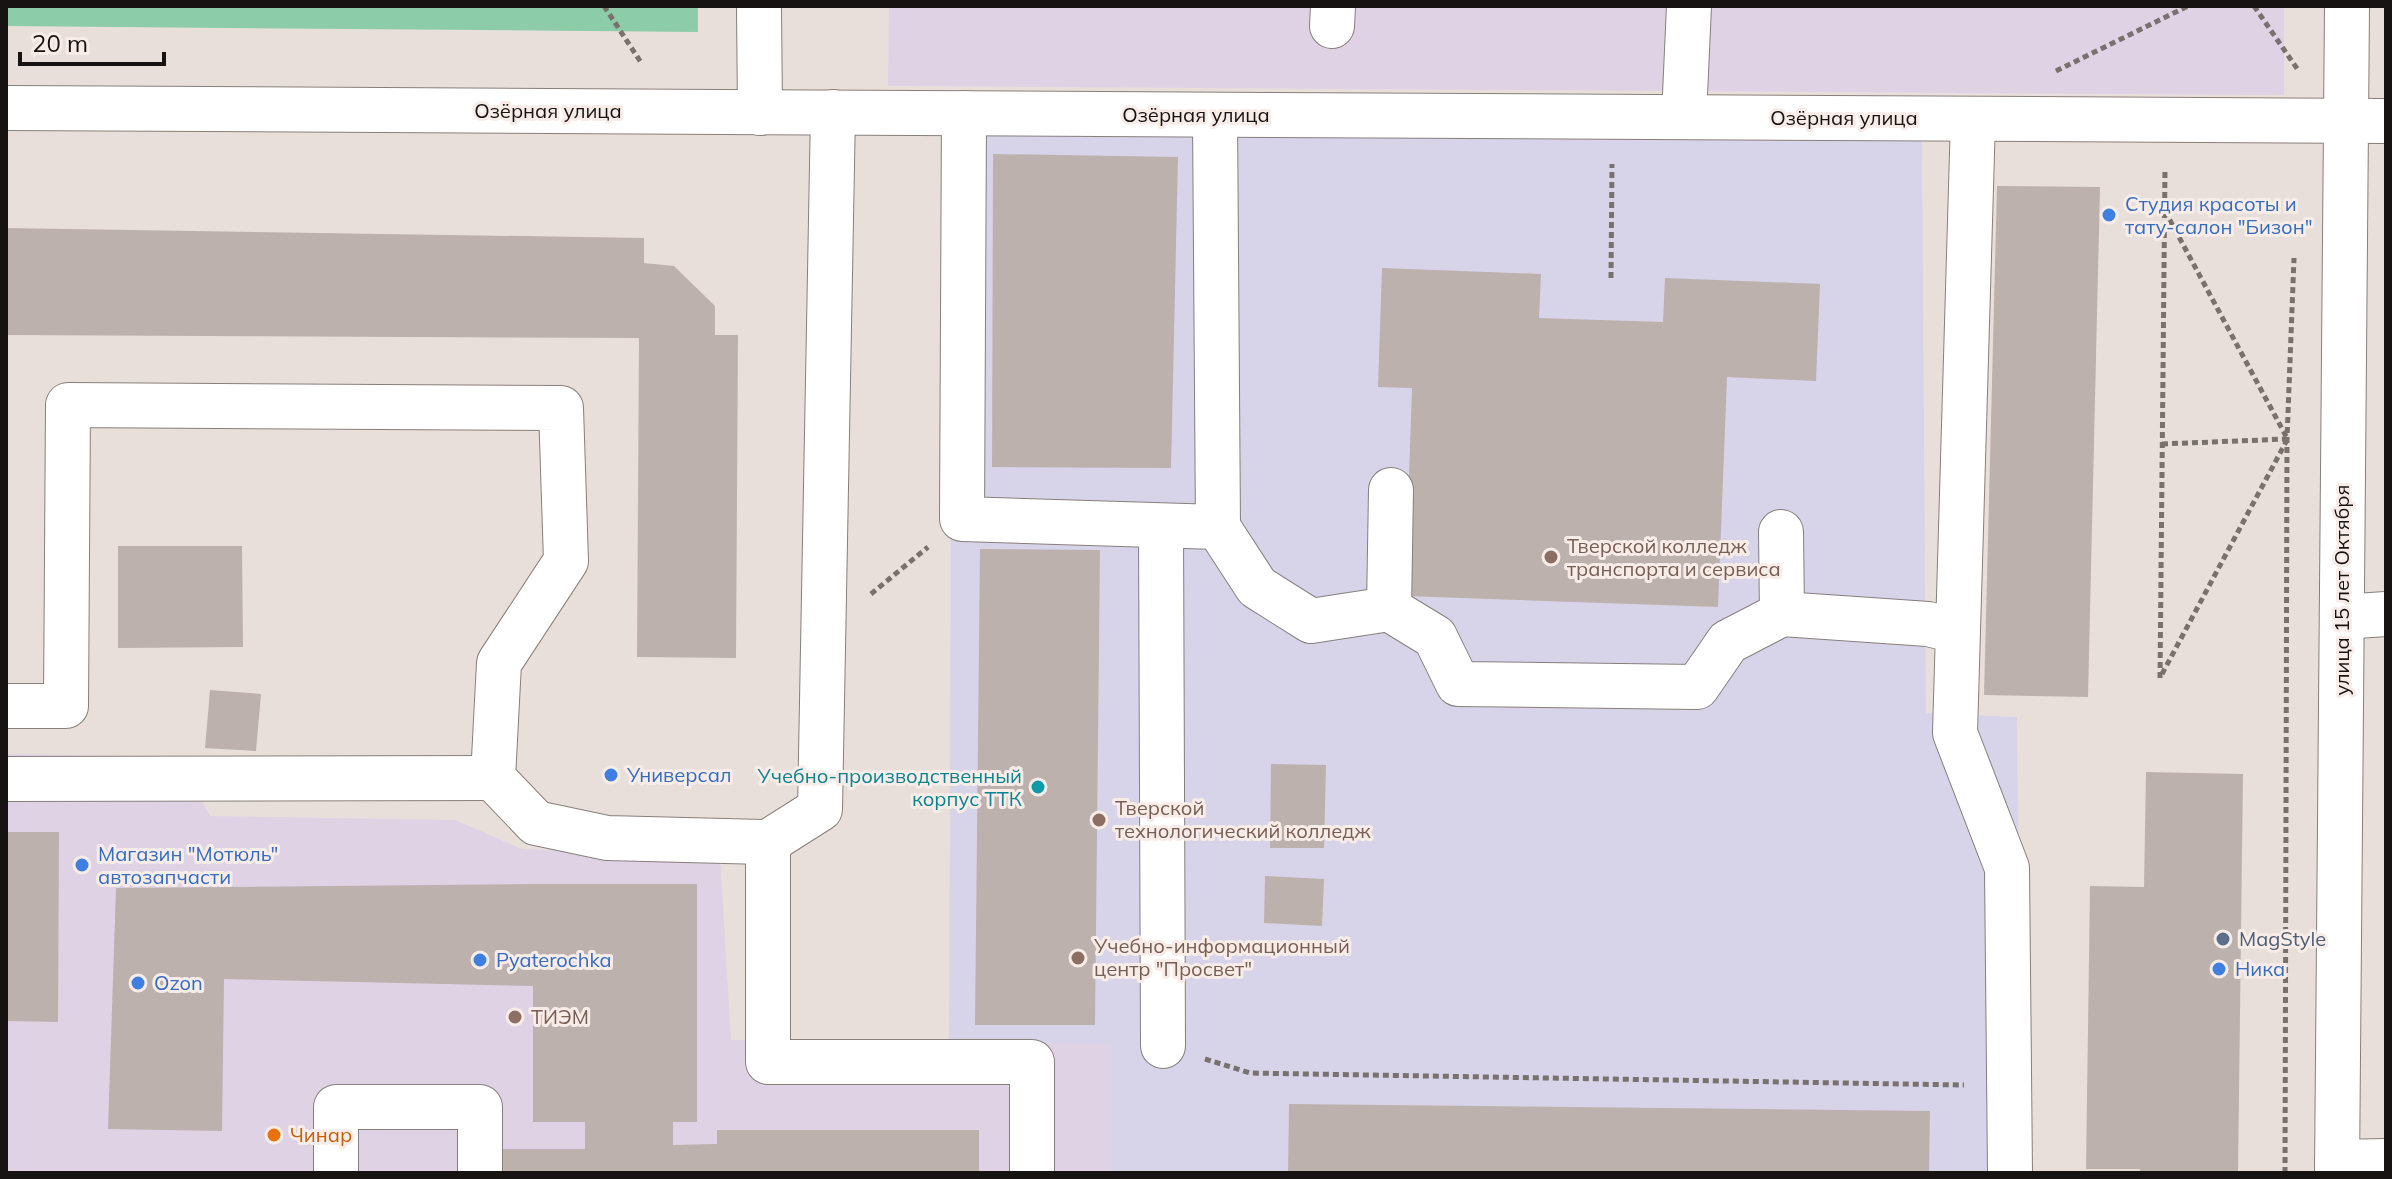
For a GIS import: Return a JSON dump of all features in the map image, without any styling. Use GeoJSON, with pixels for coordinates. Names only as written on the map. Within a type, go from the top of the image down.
{"type":"FeatureCollection","features":[{"type":"Feature","properties":{"kind":"street"},"geometry":{"type":"LineString","coordinates":[[759,6],[760,113]]}},
{"type":"Feature","properties":{"kind":"street"},"geometry":{"type":"LineString","coordinates":[[1684,117],[1689,6]]}},
{"type":"Feature","properties":{"kind":"street","name":"улица 15 лет Октября"},"geometry":{"type":"LineString","coordinates":[[2337,1167],[2342,617],[2366,120],[2347,6]]}},
{"type":"Feature","properties":{"kind":"street","name":"Озёрная улица"},"geometry":{"type":"LineString","coordinates":[[6,108],[2366,120]]}},
{"type":"Feature","properties":{"kind":"street"},"geometry":{"type":"LineString","coordinates":[[6,779],[493,778],[536,823],[607,838],[768,842],[820,809],[833,112]]}},
{"type":"Feature","properties":{"kind":"street"},"geometry":{"type":"LineString","coordinates":[[964,113],[962,519],[1218,527]]}},
{"type":"Feature","properties":{"kind":"street"},"geometry":{"type":"LineString","coordinates":[[1215,115],[1218,527],[1257,587],[1311,621],[1389,609],[1435,637],[1458,684],[1697,687],[1728,642],[1782,614],[1928,624],[1957,631]]}},
{"type":"Feature","properties":{"kind":"street"},"geometry":{"type":"LineString","coordinates":[[1973,119],[1955,733],[2007,868],[2010,1173]]}},
{"type":"Feature","properties":{"kind":"street"},"geometry":{"type":"LineString","coordinates":[[6,706],[66,706],[68,405],[561,408],[566,561],[499,663],[493,778]]}},
{"type":"Feature","properties":{"kind":"street"},"geometry":{"type":"LineString","coordinates":[[1389,609],[1391,490]]}},
{"type":"Feature","properties":{"kind":"street"},"geometry":{"type":"LineString","coordinates":[[1161,526],[1163,1046]]}},
{"type":"Feature","properties":{"kind":"street"},"geometry":{"type":"LineString","coordinates":[[1781,532],[1782,614]]}},
{"type":"Feature","properties":{"kind":"street"},"geometry":{"type":"LineString","coordinates":[[2342,617],[2386,614]]}},
{"type":"Feature","properties":{"kind":"street"},"geometry":{"type":"LineString","coordinates":[[768,842],[768,1062],[1032,1062],[1032,1173]]}},
{"type":"Feature","properties":{"kind":"street"},"geometry":{"type":"LineString","coordinates":[[336,1173],[336,1107],[480,1107],[480,1173]]}},
{"type":"Feature","properties":{"kind":"street"},"geometry":{"type":"LineString","coordinates":[[2337,1167],[2386,1161]]}},
{"type":"Feature","properties":{"kind":"path"},"geometry":{"type":"LineString","coordinates":[[604,6],[673,112]]}},
{"type":"Feature","properties":{"kind":"path"},"geometry":{"type":"LineString","coordinates":[[2055,72],[2188,6]]}},
{"type":"Feature","properties":{"kind":"path"},"geometry":{"type":"LineString","coordinates":[[2287,75],[2302,75]]}},
{"type":"Feature","properties":{"kind":"path"},"geometry":{"type":"LineString","coordinates":[[1611,278],[1612,151]]}},
{"type":"Feature","properties":{"kind":"path"},"geometry":{"type":"LineString","coordinates":[[2179,165],[2165,164],[2160,678],[2287,439]]}},
{"type":"Feature","properties":{"kind":"path"},"geometry":{"type":"LineString","coordinates":[[2164,209],[2287,439]]}},
{"type":"Feature","properties":{"kind":"path"},"geometry":{"type":"LineString","coordinates":[[2285,1173],[2287,439],[2294,250]]}},
{"type":"Feature","properties":{"kind":"path"},"geometry":{"type":"LineString","coordinates":[[2162,444],[2287,439]]}},
{"type":"Feature","properties":{"kind":"path"},"geometry":{"type":"LineString","coordinates":[[823,633],[962,519]]}},
{"type":"Feature","properties":{"kind":"path"},"geometry":{"type":"LineString","coordinates":[[1250,1073],[2009,1085]]}},
{"type":"Feature","properties":{"kind":"shaded area"},"geometry":{"type":"Polygon","coordinates":[[[889,6],[2284,6],[2284,95],[888,86],[889,6]]]}},
{"type":"Feature","properties":{"kind":"shaded area","name":"Тверской колледж транспорта и сервиса"},"geometry":{"type":"Polygon","coordinates":[[[952,132],[1922,139],[1926,713],[2017,717],[2022,1173],[1111,1173],[1110,1044],[949,1041],[952,132]]]}},
{"type":"Feature","properties":{"kind":"shaded area"},"geometry":{"type":"Polygon","coordinates":[[[6,754],[179,757],[210,816],[455,820],[522,849],[720,857],[731,1040],[1110,1043],[1111,1173],[6,1173],[6,754]]]}},
{"type":"Feature","properties":{"kind":"green space"},"geometry":{"type":"Polygon","coordinates":[[[6,6],[698,6],[698,32],[6,26],[6,6]]]}},
{"type":"Feature","properties":{"kind":"building"},"geometry":{"type":"Polygon","coordinates":[[[993,154],[1178,157],[1171,468],[992,467],[993,154]]]}},
{"type":"Feature","properties":{"kind":"building"},"geometry":{"type":"Polygon","coordinates":[[[1997,186],[2100,187],[2088,697],[1984,695],[1997,186]]]}},
{"type":"Feature","properties":{"kind":"building"},"geometry":{"type":"Polygon","coordinates":[[[6,228],[644,238],[644,263],[674,266],[715,306],[715,335],[738,335],[736,658],[637,657],[639,338],[6,335],[6,228]]]}},
{"type":"Feature","properties":{"kind":"building"},"geometry":{"type":"Polygon","coordinates":[[[1382,268],[1541,274],[1539,318],[1663,322],[1665,278],[1820,284],[1816,381],[1727,377],[1718,607],[1405,596],[1412,388],[1378,387],[1382,268]]]}},
{"type":"Feature","properties":{"kind":"building"},"geometry":{"type":"Polygon","coordinates":[[[118,546],[242,546],[243,647],[118,648],[118,546]]]}},
{"type":"Feature","properties":{"kind":"building","name":"Учебно-производственный корпус ТТК"},"geometry":{"type":"Polygon","coordinates":[[[980,549],[1100,550],[1095,1025],[975,1025],[980,549]]]}},
{"type":"Feature","properties":{"kind":"building"},"geometry":{"type":"Polygon","coordinates":[[[210,690],[261,694],[256,751],[205,748],[210,690]]]}},
{"type":"Feature","properties":{"kind":"building"},"geometry":{"type":"Polygon","coordinates":[[[1271,764],[1326,765],[1324,848],[1270,848],[1271,764]]]}},
{"type":"Feature","properties":{"kind":"building"},"geometry":{"type":"Polygon","coordinates":[[[2146,772],[2243,774],[2238,1173],[2140,1173],[2140,1169],[2086,1169],[2090,886],[2144,887],[2146,772]]]}},
{"type":"Feature","properties":{"kind":"building"},"geometry":{"type":"Polygon","coordinates":[[[6,832],[59,832],[58,1022],[6,1021],[6,832]]]}},
{"type":"Feature","properties":{"kind":"building"},"geometry":{"type":"Polygon","coordinates":[[[1265,876],[1324,879],[1322,926],[1264,923],[1265,876]]]}},
{"type":"Feature","properties":{"kind":"building"},"geometry":{"type":"Polygon","coordinates":[[[697,884],[697,1122],[673,1122],[673,1145],[717,1144],[717,1130],[979,1130],[979,1173],[493,1173],[493,1149],[585,1149],[585,1122],[533,1122],[533,986],[224,979],[222,1131],[108,1129],[116,888],[697,884]]]}},
{"type":"Feature","properties":{"kind":"building"},"geometry":{"type":"Polygon","coordinates":[[[1289,1104],[1930,1111],[1929,1173],[1288,1173],[1289,1104]]]}},
{"type":"Feature","properties":{"kind":"place","name":"Студия красоты и тату-салон \"Бизон\""},"geometry":{"type":"Point","coordinates":[2109,215]}},
{"type":"Feature","properties":{"kind":"place","name":"Тверской колледж транспорта и сервиса"},"geometry":{"type":"Point","coordinates":[1551,557]}},
{"type":"Feature","properties":{"kind":"place","name":"Универсал"},"geometry":{"type":"Point","coordinates":[611,775]}},
{"type":"Feature","properties":{"kind":"place","name":"Учебно-производственный корпус ТТК"},"geometry":{"type":"Point","coordinates":[1038,787]}},
{"type":"Feature","properties":{"kind":"place","name":"Тверской технологический колледж"},"geometry":{"type":"Point","coordinates":[1099,820]}},
{"type":"Feature","properties":{"kind":"place","name":"Магазин \"Мотюль\" автозапчасти"},"geometry":{"type":"Point","coordinates":[82,865]}},
{"type":"Feature","properties":{"kind":"place","name":"MagStyle"},"geometry":{"type":"Point","coordinates":[2223,939]}},
{"type":"Feature","properties":{"kind":"place","name":"Учебно-информационный центр \"Просвет\""},"geometry":{"type":"Point","coordinates":[1078,958]}},
{"type":"Feature","properties":{"kind":"place","name":"Pyaterochka"},"geometry":{"type":"Point","coordinates":[480,960]}},
{"type":"Feature","properties":{"kind":"place","name":"Ника"},"geometry":{"type":"Point","coordinates":[2219,969]}},
{"type":"Feature","properties":{"kind":"place","name":"Ozon"},"geometry":{"type":"Point","coordinates":[138,983]}},
{"type":"Feature","properties":{"kind":"place","name":"ТИЭМ"},"geometry":{"type":"Point","coordinates":[515,1017]}},
{"type":"Feature","properties":{"kind":"place","name":"Чинар"},"geometry":{"type":"Point","coordinates":[274,1135]}}]}
